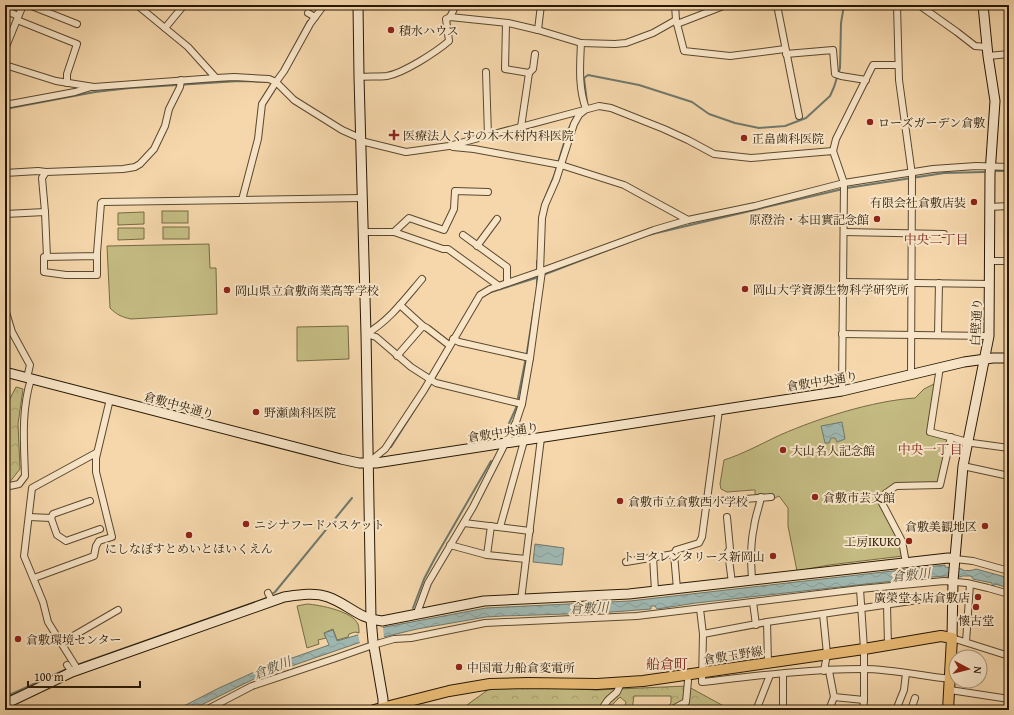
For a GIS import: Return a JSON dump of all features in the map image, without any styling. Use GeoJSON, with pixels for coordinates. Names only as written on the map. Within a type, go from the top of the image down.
{"type":"FeatureCollection","features":[{"type":"Feature","properties":{"kind":"main road","name":"倉敷玉野線"},"geometry":{"type":"LineString","coordinates":[[380,709],[450,691],[490,684],[528,683],[577,685],[702,678],[768,663],[941,636],[952,638]]}},
{"type":"Feature","properties":{"kind":"main road"},"geometry":{"type":"LineString","coordinates":[[952,638],[952,649]]}},
{"type":"Feature","properties":{"kind":"main road"},"geometry":{"type":"LineString","coordinates":[[948,710],[950,690]]}},
{"type":"Feature","properties":{"kind":"street"},"geometry":{"type":"LineString","coordinates":[[5,49],[23,5]]}},
{"type":"Feature","properties":{"kind":"street"},"geometry":{"type":"LineString","coordinates":[[30,5],[77,24]]}},
{"type":"Feature","properties":{"kind":"street"},"geometry":{"type":"LineString","coordinates":[[137,5],[188,47],[216,78]]}},
{"type":"Feature","properties":{"kind":"street"},"geometry":{"type":"LineString","coordinates":[[165,28],[184,5]]}},
{"type":"Feature","properties":{"kind":"street"},"geometry":{"type":"LineString","coordinates":[[242,200],[258,139],[262,104],[284,71],[315,17],[324,5]]}},
{"type":"Feature","properties":{"kind":"street"},"geometry":{"type":"LineString","coordinates":[[358,5],[371,630],[383,699],[380,709]]}},
{"type":"Feature","properties":{"kind":"street"},"geometry":{"type":"LineString","coordinates":[[359,77],[388,76],[405,69],[439,49],[449,41],[446,19],[450,17],[456,5]]}},
{"type":"Feature","properties":{"kind":"street"},"geometry":{"type":"LineString","coordinates":[[538,30],[541,5]]}},
{"type":"Feature","properties":{"kind":"street"},"geometry":{"type":"LineString","coordinates":[[676,5],[676,22],[684,51],[730,56],[786,51],[833,50],[835,74],[866,80]]}},
{"type":"Feature","properties":{"kind":"street"},"geometry":{"type":"LineString","coordinates":[[450,17],[506,23],[538,30],[581,43],[615,44],[626,43],[653,33],[676,22],[726,5]]}},
{"type":"Feature","properties":{"kind":"street"},"geometry":{"type":"LineString","coordinates":[[777,5],[799,116]]}},
{"type":"Feature","properties":{"kind":"street"},"geometry":{"type":"LineString","coordinates":[[897,5],[898,80],[912,176],[911,374]]}},
{"type":"Feature","properties":{"kind":"street"},"geometry":{"type":"LineString","coordinates":[[919,5],[975,46],[988,51],[1009,54]]}},
{"type":"Feature","properties":{"kind":"street","name":"白壁通り"},"geometry":{"type":"LineString","coordinates":[[952,638],[953,579],[963,466],[989,336],[989,207],[995,92],[988,51],[983,5]]}},
{"type":"Feature","properties":{"kind":"street"},"geometry":{"type":"LineString","coordinates":[[5,10],[17,18],[77,44],[67,74],[67,83]]}},
{"type":"Feature","properties":{"kind":"street"},"geometry":{"type":"LineString","coordinates":[[308,13],[315,17]]}},
{"type":"Feature","properties":{"kind":"street"},"geometry":{"type":"LineString","coordinates":[[506,23],[505,68],[529,73]]}},
{"type":"Feature","properties":{"kind":"street"},"geometry":{"type":"LineString","coordinates":[[581,43],[580,74],[583,101],[586,109]]}},
{"type":"Feature","properties":{"kind":"street"},"geometry":{"type":"LineString","coordinates":[[521,127],[529,73],[533,69],[535,54]]}},
{"type":"Feature","properties":{"kind":"street"},"geometry":{"type":"LineString","coordinates":[[842,391],[844,187],[833,150],[836,139],[873,65],[898,64]]}},
{"type":"Feature","properties":{"kind":"street"},"geometry":{"type":"LineString","coordinates":[[5,65],[56,81],[94,86],[181,83],[234,77],[269,79],[276,82],[294,100],[360,140],[402,151],[450,146],[599,106],[611,108],[664,129],[714,154],[751,158],[833,150]]}},
{"type":"Feature","properties":{"kind":"street"},"geometry":{"type":"LineString","coordinates":[[486,72],[488,136]]}},
{"type":"Feature","properties":{"kind":"street"},"geometry":{"type":"LineString","coordinates":[[5,173],[123,169],[135,167],[140,164],[154,149],[165,126],[169,109],[181,83]]}},
{"type":"Feature","properties":{"kind":"street"},"geometry":{"type":"LineString","coordinates":[[5,105],[75,92],[94,86]]}},
{"type":"Feature","properties":{"kind":"street"},"geometry":{"type":"LineString","coordinates":[[417,613],[428,583],[464,523],[516,422],[540,273],[542,218],[558,164],[574,124],[579,115],[586,109]]}},
{"type":"Feature","properties":{"kind":"street"},"geometry":{"type":"LineString","coordinates":[[450,146],[558,164],[624,185],[688,220]]}},
{"type":"Feature","properties":{"kind":"street"},"geometry":{"type":"LineString","coordinates":[[368,464],[385,449],[410,418],[439,370],[449,345],[455,340],[480,295],[486,290],[540,273],[654,230],[688,220],[844,187],[976,166],[1009,167]]}},
{"type":"Feature","properties":{"kind":"street"},"geometry":{"type":"LineString","coordinates":[[46,172],[42,178],[47,257]]}},
{"type":"Feature","properties":{"kind":"street"},"geometry":{"type":"LineString","coordinates":[[394,232],[409,218],[444,230],[454,209],[455,191],[488,192]]}},
{"type":"Feature","properties":{"kind":"street"},"geometry":{"type":"LineString","coordinates":[[97,256],[44,257],[44,272],[66,275],[97,275],[97,256],[102,202],[362,198]]}},
{"type":"Feature","properties":{"kind":"street"},"geometry":{"type":"LineString","coordinates":[[989,207],[1009,206]]}},
{"type":"Feature","properties":{"kind":"street"},"geometry":{"type":"LineString","coordinates":[[5,214],[45,212]]}},
{"type":"Feature","properties":{"kind":"street"},"geometry":{"type":"LineString","coordinates":[[477,246],[497,218]]}},
{"type":"Feature","properties":{"kind":"street"},"geometry":{"type":"LineString","coordinates":[[363,232],[394,232],[448,250],[499,286]]}},
{"type":"Feature","properties":{"kind":"street"},"geometry":{"type":"LineString","coordinates":[[844,232],[944,234]]}},
{"type":"Feature","properties":{"kind":"street"},"geometry":{"type":"LineString","coordinates":[[463,235],[507,267],[507,283]]}},
{"type":"Feature","properties":{"kind":"street"},"geometry":{"type":"LineString","coordinates":[[989,261],[1009,261]]}},
{"type":"Feature","properties":{"kind":"street"},"geometry":{"type":"LineString","coordinates":[[366,334],[378,327],[400,305],[422,279]]}},
{"type":"Feature","properties":{"kind":"street"},"geometry":{"type":"LineString","coordinates":[[843,282],[990,284]]}},
{"type":"Feature","properties":{"kind":"street"},"geometry":{"type":"LineString","coordinates":[[938,283],[938,334]]}},
{"type":"Feature","properties":{"kind":"street"},"geometry":{"type":"LineString","coordinates":[[400,305],[423,326],[449,345]]}},
{"type":"Feature","properties":{"kind":"street"},"geometry":{"type":"LineString","coordinates":[[5,310],[12,332],[30,365],[23,425],[25,476],[32,488],[24,556],[43,602],[48,622],[61,643],[72,668]]}},
{"type":"Feature","properties":{"kind":"street"},"geometry":{"type":"LineString","coordinates":[[398,356],[423,326]]}},
{"type":"Feature","properties":{"kind":"street"},"geometry":{"type":"LineString","coordinates":[[366,334],[376,337],[411,367],[432,381],[519,403]]}},
{"type":"Feature","properties":{"kind":"street"},"geometry":{"type":"LineString","coordinates":[[842,334],[938,334],[989,336]]}},
{"type":"Feature","properties":{"kind":"street"},"geometry":{"type":"LineString","coordinates":[[455,340],[527,358]]}},
{"type":"Feature","properties":{"kind":"street","name":"倉敷中央通り"},"geometry":{"type":"LineString","coordinates":[[5,372],[341,459],[368,464],[384,463],[842,391],[940,367],[985,359],[1009,358]]}},
{"type":"Feature","properties":{"kind":"street"},"geometry":{"type":"LineString","coordinates":[[940,367],[930,432],[968,441],[1009,448]]}},
{"type":"Feature","properties":{"kind":"street"},"geometry":{"type":"LineString","coordinates":[[34,578],[94,556],[96,546],[99,541],[112,536],[96,472],[96,452],[103,432],[103,425],[110,399]]}},
{"type":"Feature","properties":{"kind":"street"},"geometry":{"type":"LineString","coordinates":[[677,588],[674,554],[676,550],[698,543],[702,537],[719,410]]}},
{"type":"Feature","properties":{"kind":"street"},"geometry":{"type":"LineString","coordinates":[[906,563],[902,541],[882,503],[882,496],[896,486],[940,486],[951,437]]}},
{"type":"Feature","properties":{"kind":"street"},"geometry":{"type":"LineString","coordinates":[[521,600],[541,438]]}},
{"type":"Feature","properties":{"kind":"street"},"geometry":{"type":"LineString","coordinates":[[500,527],[524,441]]}},
{"type":"Feature","properties":{"kind":"street"},"geometry":{"type":"LineString","coordinates":[[32,488],[96,452]]}},
{"type":"Feature","properties":{"kind":"street"},"geometry":{"type":"LineString","coordinates":[[963,466],[1009,476]]}},
{"type":"Feature","properties":{"kind":"street"},"geometry":{"type":"LineString","coordinates":[[5,487],[19,484],[25,476]]}},
{"type":"Feature","properties":{"kind":"street"},"geometry":{"type":"LineString","coordinates":[[707,502],[761,497],[771,498]]}},
{"type":"Feature","properties":{"kind":"street"},"geometry":{"type":"LineString","coordinates":[[752,580],[751,550],[753,529],[758,514],[761,497]]}},
{"type":"Feature","properties":{"kind":"street"},"geometry":{"type":"LineString","coordinates":[[51,518],[53,514],[90,501]]}},
{"type":"Feature","properties":{"kind":"street"},"geometry":{"type":"LineString","coordinates":[[29,517],[51,518]]}},
{"type":"Feature","properties":{"kind":"street"},"geometry":{"type":"LineString","coordinates":[[727,517],[730,549],[728,552],[732,583]]}},
{"type":"Feature","properties":{"kind":"street"},"geometry":{"type":"LineString","coordinates":[[51,518],[57,535],[66,541],[100,529]]}},
{"type":"Feature","properties":{"kind":"street"},"geometry":{"type":"LineString","coordinates":[[464,523],[530,531]]}},
{"type":"Feature","properties":{"kind":"street"},"geometry":{"type":"LineString","coordinates":[[486,555],[491,526]]}},
{"type":"Feature","properties":{"kind":"street"},"geometry":{"type":"LineString","coordinates":[[450,545],[486,555],[526,559]]}},
{"type":"Feature","properties":{"kind":"street"},"geometry":{"type":"LineString","coordinates":[[626,562],[674,554]]}},
{"type":"Feature","properties":{"kind":"street"},"geometry":{"type":"LineString","coordinates":[[653,557],[655,591]]}},
{"type":"Feature","properties":{"kind":"street"},"geometry":{"type":"LineString","coordinates":[[5,704],[72,668],[270,596],[322,596],[336,600],[355,612],[371,619],[387,620],[417,613],[484,602],[655,591],[948,558],[955,563],[973,561],[1009,570]]}},
{"type":"Feature","properties":{"kind":"street"},"geometry":{"type":"LineString","coordinates":[[206,710],[252,686],[336,658],[373,643],[394,639],[411,638],[485,624],[615,618],[953,579],[1009,594]]}},
{"type":"Feature","properties":{"kind":"street"},"geometry":{"type":"LineString","coordinates":[[966,642],[970,584]]}},
{"type":"Feature","properties":{"kind":"street"},"geometry":{"type":"LineString","coordinates":[[860,589],[864,649],[863,710]]}},
{"type":"Feature","properties":{"kind":"street"},"geometry":{"type":"LineString","coordinates":[[928,600],[952,598]]}},
{"type":"Feature","properties":{"kind":"street"},"geometry":{"type":"LineString","coordinates":[[703,634],[767,622],[918,600]]}},
{"type":"Feature","properties":{"kind":"street"},"geometry":{"type":"LineString","coordinates":[[752,602],[756,625]]}},
{"type":"Feature","properties":{"kind":"street"},"geometry":{"type":"LineString","coordinates":[[887,605],[888,645]]}},
{"type":"Feature","properties":{"kind":"street"},"geometry":{"type":"LineString","coordinates":[[700,609],[703,634],[702,678],[864,669],[948,679]]}},
{"type":"Feature","properties":{"kind":"street"},"geometry":{"type":"LineString","coordinates":[[61,643],[118,610]]}},
{"type":"Feature","properties":{"kind":"street"},"geometry":{"type":"LineString","coordinates":[[823,614],[827,671],[834,697],[829,710]]}},
{"type":"Feature","properties":{"kind":"street"},"geometry":{"type":"LineString","coordinates":[[767,622],[768,663]]}},
{"type":"Feature","properties":{"kind":"street"},"geometry":{"type":"LineString","coordinates":[[952,638],[1009,656]]}},
{"type":"Feature","properties":{"kind":"street"},"geometry":{"type":"LineString","coordinates":[[896,710],[904,690],[906,673]]}},
{"type":"Feature","properties":{"kind":"street"},"geometry":{"type":"LineString","coordinates":[[783,674],[783,710]]}},
{"type":"Feature","properties":{"kind":"street"},"geometry":{"type":"LineString","coordinates":[[757,710],[770,675]]}},
{"type":"Feature","properties":{"kind":"street"},"geometry":{"type":"LineString","coordinates":[[671,710],[686,702],[685,679]]}},
{"type":"Feature","properties":{"kind":"street"},"geometry":{"type":"LineString","coordinates":[[601,710],[608,700],[617,692],[621,683]]}},
{"type":"Feature","properties":{"kind":"street"},"geometry":{"type":"LineString","coordinates":[[950,690],[1009,700]]}},
{"type":"Feature","properties":{"kind":"street"},"geometry":{"type":"LineString","coordinates":[[834,697],[864,700]]}},
{"type":"Feature","properties":{"kind":"street"},"geometry":{"type":"LineString","coordinates":[[911,710],[915,698]]}},
{"type":"Feature","properties":{"kind":"green space"},"geometry":{"type":"Polygon","coordinates":[[[162,211],[188,211],[188,223],[162,223],[162,211]]]}},
{"type":"Feature","properties":{"kind":"green space"},"geometry":{"type":"Polygon","coordinates":[[[144,212],[144,224],[118,225],[118,213],[144,212]]]}},
{"type":"Feature","properties":{"kind":"green space"},"geometry":{"type":"Polygon","coordinates":[[[163,227],[189,227],[189,239],[163,239],[163,227]]]}},
{"type":"Feature","properties":{"kind":"green space"},"geometry":{"type":"Polygon","coordinates":[[[118,228],[144,228],[144,239],[118,240],[118,228]]]}},
{"type":"Feature","properties":{"kind":"green space"},"geometry":{"type":"Polygon","coordinates":[[[209,244],[210,268],[216,268],[217,314],[131,319],[119,315],[110,308],[107,246],[209,244]]]}},
{"type":"Feature","properties":{"kind":"green space"},"geometry":{"type":"Polygon","coordinates":[[[348,326],[349,359],[297,361],[297,327],[348,326]]]}},
{"type":"Feature","properties":{"kind":"green space"},"geometry":{"type":"Polygon","coordinates":[[[936,383],[928,429],[929,435],[949,439],[939,484],[895,484],[880,495],[879,505],[885,514],[901,548],[903,556],[829,565],[797,571],[788,526],[788,508],[779,496],[771,500],[755,494],[755,490],[727,492],[721,489],[720,484],[724,460],[745,452],[780,435],[846,411],[881,403],[915,398],[924,389],[936,383]]]}},
{"type":"Feature","properties":{"kind":"green space"},"geometry":{"type":"Polygon","coordinates":[[[16,387],[23,389],[18,424],[20,469],[9,483],[5,484],[5,408],[16,387]]]}},
{"type":"Feature","properties":{"kind":"green space"},"geometry":{"type":"Polygon","coordinates":[[[307,604],[327,607],[343,612],[355,619],[359,627],[359,633],[355,632],[349,634],[348,637],[337,640],[333,629],[324,633],[326,638],[318,640],[319,644],[307,648],[297,606],[307,604]]]}},
{"type":"Feature","properties":{"kind":"green space"},"geometry":{"type":"Polygon","coordinates":[[[496,684],[596,690],[687,686],[731,710],[665,710],[671,703],[671,696],[634,696],[632,710],[624,710],[626,702],[620,697],[612,705],[596,706],[591,710],[460,710],[496,684]]]}},
{"type":"Feature","properties":{"kind":"water"},"geometry":{"type":"Polygon","coordinates":[[[842,422],[845,439],[837,442],[835,438],[831,438],[829,443],[825,443],[821,426],[842,422]]]}},
{"type":"Feature","properties":{"kind":"water"},"geometry":{"type":"Polygon","coordinates":[[[535,544],[564,548],[562,565],[533,562],[535,544]]]}},
{"type":"Feature","properties":{"kind":"water","name":"倉敷川"},"geometry":{"type":"Polygon","coordinates":[[[945,565],[945,567],[962,570],[976,569],[1009,578],[1009,588],[995,584],[994,586],[992,583],[973,579],[971,576],[945,576],[696,603],[657,609],[655,606],[651,606],[651,609],[599,613],[486,617],[417,629],[358,643],[254,679],[191,710],[176,710],[261,669],[329,645],[324,633],[333,630],[337,641],[385,627],[486,608],[630,601],[945,565]]]}},
{"type":"Feature","properties":{"kind":"pier"},"geometry":{"type":"Polygon","coordinates":[[[383,627],[384,638],[360,644],[358,634],[383,627]]]}},
{"type":"Feature","properties":{"kind":"waterway"},"geometry":{"type":"LineString","coordinates":[[587,102],[584,78],[588,75],[639,85],[692,102],[709,114],[735,123],[759,128],[785,126],[806,118],[830,96],[840,68],[841,23],[844,5]]}},
{"type":"Feature","properties":{"kind":"waterway"},"geometry":{"type":"LineString","coordinates":[[281,71],[308,21]]}},
{"type":"Feature","properties":{"kind":"waterway"},"geometry":{"type":"LineString","coordinates":[[5,109],[95,92],[130,88],[239,81],[267,82]]}},
{"type":"Feature","properties":{"kind":"waterway"},"geometry":{"type":"LineString","coordinates":[[542,205],[554,176],[568,130],[575,116]]}},
{"type":"Feature","properties":{"kind":"waterway"},"geometry":{"type":"LineString","coordinates":[[997,171],[1009,171]]}},
{"type":"Feature","properties":{"kind":"waterway"},"geometry":{"type":"LineString","coordinates":[[648,235],[847,188],[944,173],[984,172]]}},
{"type":"Feature","properties":{"kind":"waterway"},"geometry":{"type":"LineString","coordinates":[[543,275],[629,242]]}},
{"type":"Feature","properties":{"kind":"waterway"},"geometry":{"type":"LineString","coordinates":[[537,261],[537,271]]}},
{"type":"Feature","properties":{"kind":"waterway"},"geometry":{"type":"LineString","coordinates":[[537,277],[537,287]]}},
{"type":"Feature","properties":{"kind":"waterway"},"geometry":{"type":"LineString","coordinates":[[488,293],[539,277]]}},
{"type":"Feature","properties":{"kind":"waterway"},"geometry":{"type":"LineString","coordinates":[[506,430],[516,408],[535,301]]}},
{"type":"Feature","properties":{"kind":"waterway"},"geometry":{"type":"LineString","coordinates":[[391,447],[447,357]]}},
{"type":"Feature","properties":{"kind":"waterway"},"geometry":{"type":"LineString","coordinates":[[413,608],[424,579],[435,558],[491,461]]}},
{"type":"Feature","properties":{"kind":"waterway"},"geometry":{"type":"LineString","coordinates":[[77,665],[264,599],[275,592],[352,498]]}},
{"type":"Feature","properties":{"kind":"waterway"},"geometry":{"type":"LineString","coordinates":[[5,697],[67,669]]}},
{"type":"Feature","properties":{"kind":"place","name":"積水ハウス"},"geometry":{"type":"Point","coordinates":[391,30]}},
{"type":"Feature","properties":{"kind":"place","name":"ローズガーデン倉敷"},"geometry":{"type":"Point","coordinates":[870,122]}},
{"type":"Feature","properties":{"kind":"place","name":"医療法人くすの木 木村内科医院"},"geometry":{"type":"Point","coordinates":[394,135]}},
{"type":"Feature","properties":{"kind":"place","name":"正畠歯科医院"},"geometry":{"type":"Point","coordinates":[744,138]}},
{"type":"Feature","properties":{"kind":"place","name":"有限会社倉敷店装"},"geometry":{"type":"Point","coordinates":[974,202]}},
{"type":"Feature","properties":{"kind":"place","name":"原澄治・本田實記念館"},"geometry":{"type":"Point","coordinates":[877,219]}},
{"type":"Feature","properties":{"kind":"place","name":"岡山大学資源生物科学研究所"},"geometry":{"type":"Point","coordinates":[745,289]}},
{"type":"Feature","properties":{"kind":"place","name":"岡山県立倉敷商業高等学校"},"geometry":{"type":"Point","coordinates":[227,290]}},
{"type":"Feature","properties":{"kind":"place","name":"野瀬歯科医院"},"geometry":{"type":"Point","coordinates":[256,412]}},
{"type":"Feature","properties":{"kind":"place","name":"大山名人記念館"},"geometry":{"type":"Point","coordinates":[783,450]}},
{"type":"Feature","properties":{"kind":"place","name":"倉敷市芸文館"},"geometry":{"type":"Point","coordinates":[815,497]}},
{"type":"Feature","properties":{"kind":"place","name":"倉敷市立倉敷西小学校"},"geometry":{"type":"Point","coordinates":[620,501]}},
{"type":"Feature","properties":{"kind":"place","name":"ニシナフードバスケット"},"geometry":{"type":"Point","coordinates":[246,524]}},
{"type":"Feature","properties":{"kind":"place","name":"倉敷美観地区"},"geometry":{"type":"Point","coordinates":[985,526]}},
{"type":"Feature","properties":{"kind":"place","name":"にしなぽすとめいとほいくえん"},"geometry":{"type":"Point","coordinates":[189,535]}},
{"type":"Feature","properties":{"kind":"place","name":"工房IKUKO"},"geometry":{"type":"Point","coordinates":[909,541]}},
{"type":"Feature","properties":{"kind":"place","name":"トヨタレンタリース新岡山"},"geometry":{"type":"Point","coordinates":[773,556]}},
{"type":"Feature","properties":{"kind":"place","name":"廣榮堂本店倉敷店"},"geometry":{"type":"Point","coordinates":[978,597]}},
{"type":"Feature","properties":{"kind":"place","name":"懐古堂"},"geometry":{"type":"Point","coordinates":[976,607]}},
{"type":"Feature","properties":{"kind":"place","name":"倉敷環境センター"},"geometry":{"type":"Point","coordinates":[18,639]}},
{"type":"Feature","properties":{"kind":"place","name":"中国電力船倉変電所"},"geometry":{"type":"Point","coordinates":[459,667]}},
{"type":"Feature","properties":{"kind":"district","name":"中央二丁目"},"geometry":{"type":"Point","coordinates":[936,239]}},
{"type":"Feature","properties":{"kind":"district","name":"中央一丁目"},"geometry":{"type":"Point","coordinates":[930,449]}},
{"type":"Feature","properties":{"kind":"district","name":"船倉町"},"geometry":{"type":"Point","coordinates":[667,664]}}]}
